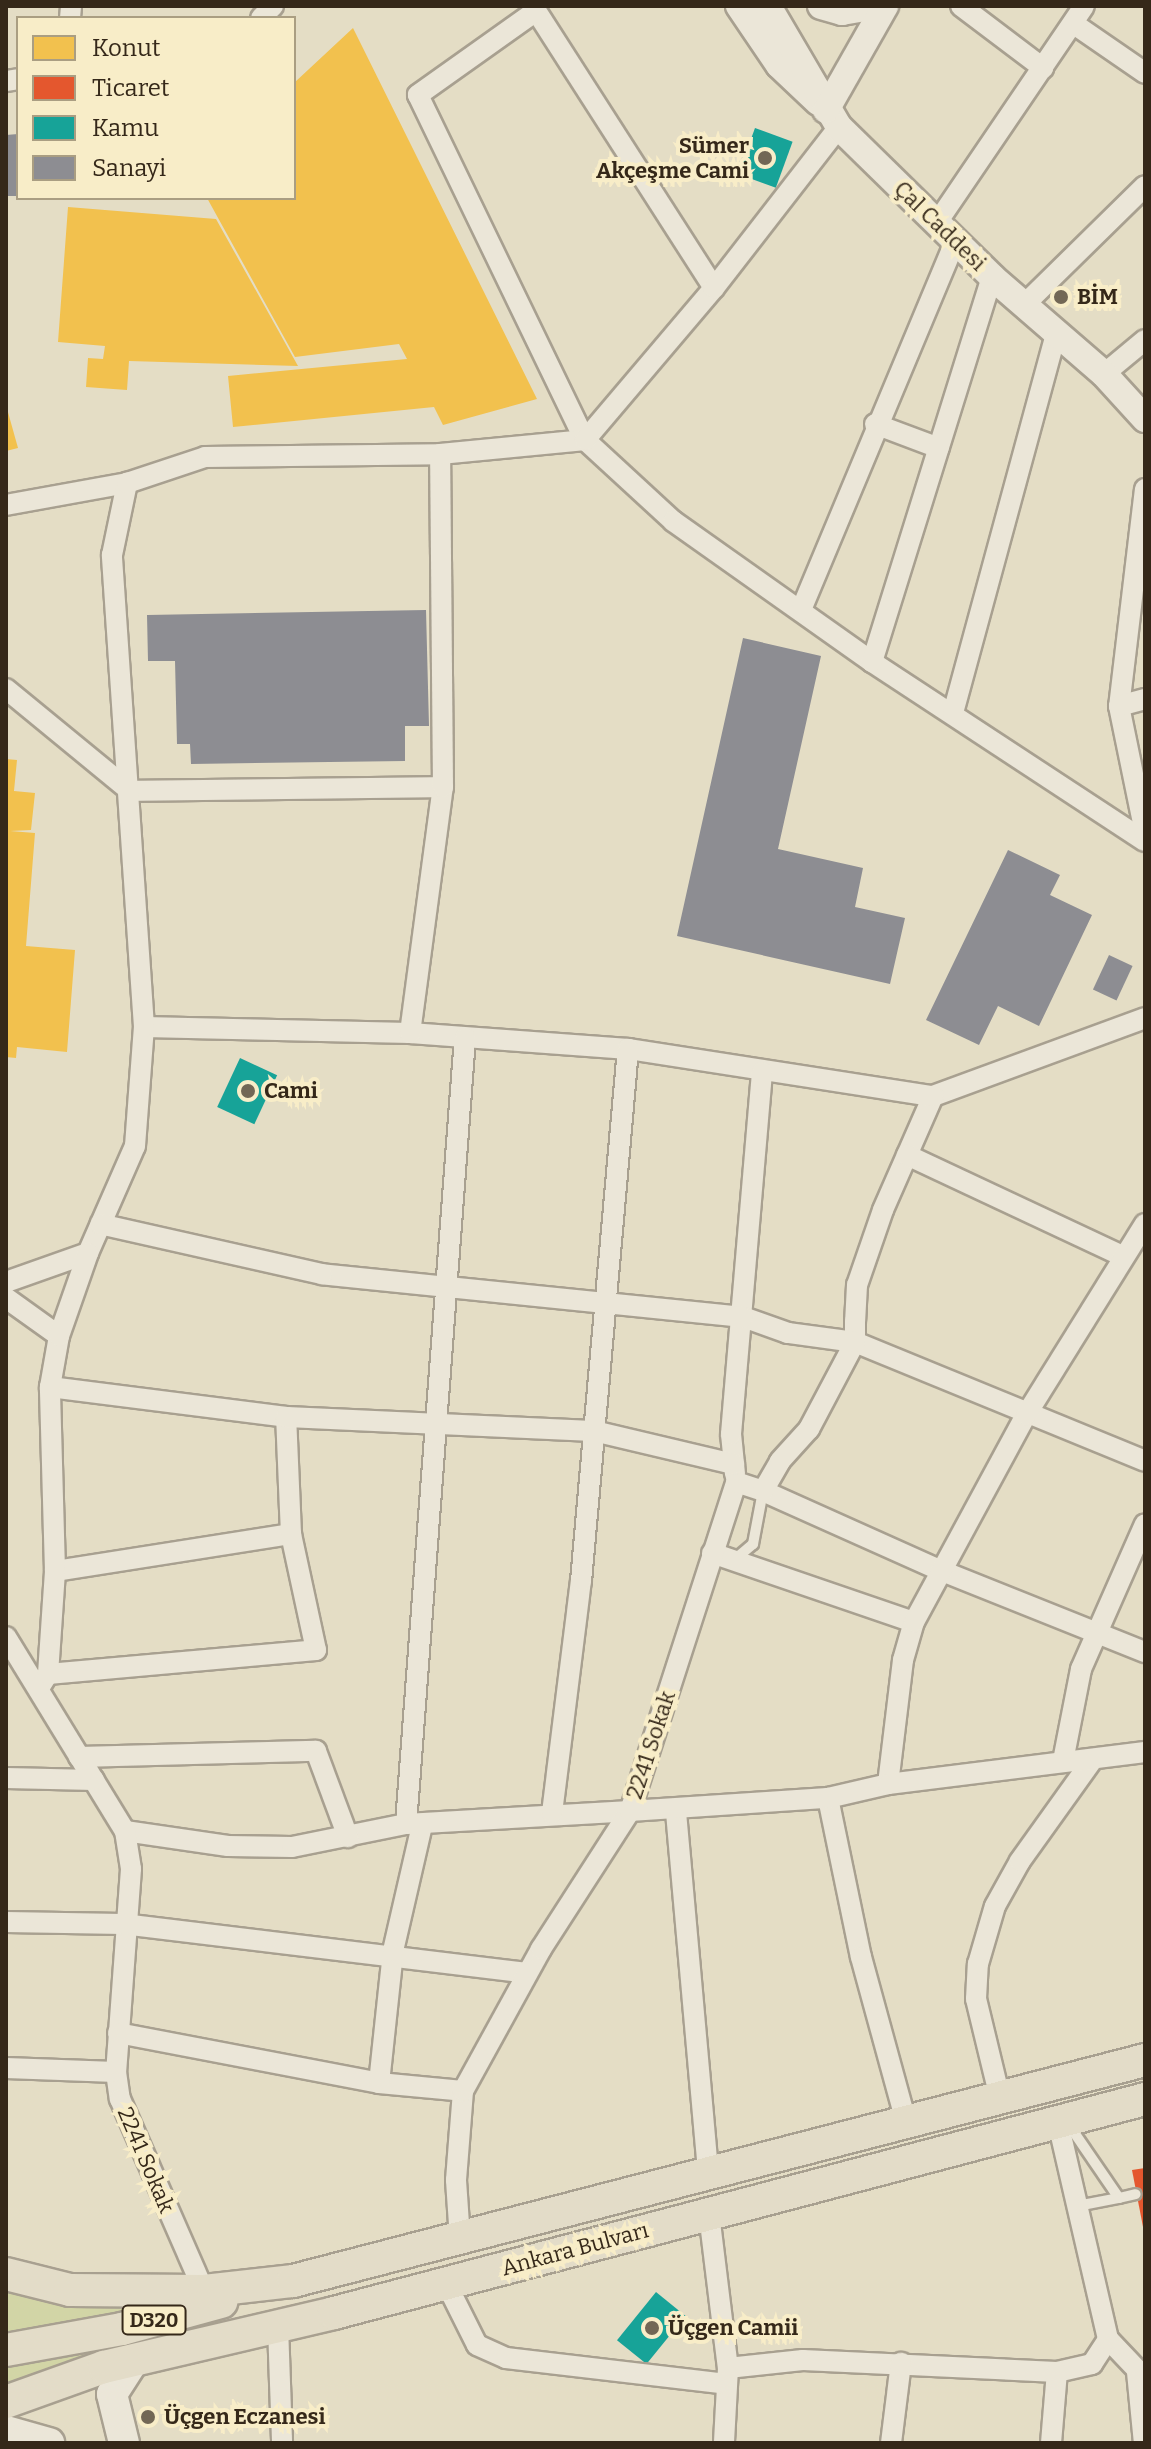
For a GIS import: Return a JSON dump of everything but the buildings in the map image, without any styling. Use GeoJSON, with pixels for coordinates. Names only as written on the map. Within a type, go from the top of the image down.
{"type":"FeatureCollection","features":[{"type":"Feature","properties":{"kind":"main road","name":"Ankara Bulvarı"},"geometry":{"type":"LineString","coordinates":[[10,2350],[122,2329],[293,2281],[1145,2060]]}},
{"type":"Feature","properties":{"kind":"main road","name":"Ankara Bulvarı"},"geometry":{"type":"LineString","coordinates":[[6,2402],[22,2390],[134,2360],[446,2283],[1145,2099]]}},
{"type":"Feature","properties":{"kind":"main road","name":"Ankara Bulvarı"},"geometry":{"type":"LineString","coordinates":[[6,2274],[70,2290],[204,2291],[293,2281]]}},
{"type":"Feature","properties":{"kind":"main road"},"geometry":{"type":"LineString","coordinates":[[124,2443],[112,2394],[134,2360]]}},
{"type":"Feature","properties":{"kind":"main road"},"geometry":{"type":"LineString","coordinates":[[6,2431],[49,2443]]}},
{"type":"Feature","properties":{"kind":"street"},"geometry":{"type":"LineString","coordinates":[[739,6],[779,65],[832,118]]}},
{"type":"Feature","properties":{"kind":"street","name":"Çal Caddesi"},"geometry":{"type":"LineString","coordinates":[[768,6],[813,77],[832,118],[992,277],[1104,374],[1145,419]]}},
{"type":"Feature","properties":{"kind":"street"},"geometry":{"type":"LineString","coordinates":[[821,6],[842,12],[876,6]]}},
{"type":"Feature","properties":{"kind":"street"},"geometry":{"type":"LineString","coordinates":[[6,505],[127,483],[205,457],[440,454],[585,440],[714,288],[832,118],[885,6]]}},
{"type":"Feature","properties":{"kind":"street"},"geometry":{"type":"LineString","coordinates":[[961,6],[1043,68]]}},
{"type":"Feature","properties":{"kind":"street"},"geometry":{"type":"LineString","coordinates":[[801,610],[875,424],[945,232],[1043,68],[1084,6]]}},
{"type":"Feature","properties":{"kind":"street"},"geometry":{"type":"LineString","coordinates":[[714,288],[534,9],[418,95],[585,440],[673,521],[872,662],[1145,841]]}},
{"type":"Feature","properties":{"kind":"street"},"geometry":{"type":"LineString","coordinates":[[1074,24],[1145,73]]}},
{"type":"Feature","properties":{"kind":"street"},"geometry":{"type":"LineString","coordinates":[[1025,304],[1145,186]]}},
{"type":"Feature","properties":{"kind":"street"},"geometry":{"type":"LineString","coordinates":[[872,662],[992,277]]}},
{"type":"Feature","properties":{"kind":"street"},"geometry":{"type":"LineString","coordinates":[[953,713],[1056,333]]}},
{"type":"Feature","properties":{"kind":"street"},"geometry":{"type":"LineString","coordinates":[[1104,374],[1145,340]]}},
{"type":"Feature","properties":{"kind":"street"},"geometry":{"type":"LineString","coordinates":[[875,424],[939,448]]}},
{"type":"Feature","properties":{"kind":"street"},"geometry":{"type":"LineString","coordinates":[[410,1033],[443,787],[440,454]]}},
{"type":"Feature","properties":{"kind":"street"},"geometry":{"type":"LineString","coordinates":[[127,483],[112,555],[144,1027],[135,1146],[88,1253],[59,1336],[50,1387],[55,1571],[44,1681],[316,1650],[291,1534],[286,1417]]}},
{"type":"Feature","properties":{"kind":"street"},"geometry":{"type":"LineString","coordinates":[[1145,489],[1119,706],[1145,833]]}},
{"type":"Feature","properties":{"kind":"street"},"geometry":{"type":"LineString","coordinates":[[6,689],[130,791],[443,787]]}},
{"type":"Feature","properties":{"kind":"street"},"geometry":{"type":"LineString","coordinates":[[1119,706],[1145,699]]}},
{"type":"Feature","properties":{"kind":"street"},"geometry":{"type":"LineString","coordinates":[[144,1027],[410,1033],[628,1049],[933,1096],[1145,1018]]}},
{"type":"Feature","properties":{"kind":"street"},"geometry":{"type":"LineString","coordinates":[[379,2083],[392,1959],[414,1824],[446,1287],[465,1038]]}},
{"type":"Feature","properties":{"kind":"street"},"geometry":{"type":"LineString","coordinates":[[552,1813],[594,1431],[628,1049]]}},
{"type":"Feature","properties":{"kind":"street"},"geometry":{"type":"LineString","coordinates":[[735,1473],[731,1434],[762,1072]]}},
{"type":"Feature","properties":{"kind":"street"},"geometry":{"type":"LineString","coordinates":[[763,1491],[780,1461],[809,1429],[855,1342],[857,1285],[933,1096]]}},
{"type":"Feature","properties":{"kind":"street"},"geometry":{"type":"LineString","coordinates":[[907,1155],[1123,1256]]}},
{"type":"Feature","properties":{"kind":"street"},"geometry":{"type":"LineString","coordinates":[[101,1224],[322,1274],[606,1299],[743,1317],[788,1333],[855,1342],[1026,1415],[1145,1461]]}},
{"type":"Feature","properties":{"kind":"street"},"geometry":{"type":"LineString","coordinates":[[888,1784],[903,1660],[914,1622],[1026,1415],[1145,1224]]}},
{"type":"Feature","properties":{"kind":"street"},"geometry":{"type":"LineString","coordinates":[[6,1282],[88,1253]]}},
{"type":"Feature","properties":{"kind":"street"},"geometry":{"type":"LineString","coordinates":[[6,1298],[59,1336]]}},
{"type":"Feature","properties":{"kind":"street"},"geometry":{"type":"LineString","coordinates":[[50,1387],[286,1417],[594,1431],[735,1473],[763,1491],[942,1571],[1145,1652]]}},
{"type":"Feature","properties":{"kind":"street","name":"2241 Sokak"},"geometry":{"type":"LineString","coordinates":[[125,1831],[228,1846],[292,1847],[414,1824],[552,1813],[630,1811],[735,1473]]}},
{"type":"Feature","properties":{"kind":"street"},"geometry":{"type":"LineString","coordinates":[[1063,1761],[1081,1669],[1145,1524]]}},
{"type":"Feature","properties":{"kind":"street"},"geometry":{"type":"LineString","coordinates":[[55,1571],[291,1534]]}},
{"type":"Feature","properties":{"kind":"street"},"geometry":{"type":"LineString","coordinates":[[712,1553],[914,1622]]}},
{"type":"Feature","properties":{"kind":"street","name":"2241 Sokak"},"geometry":{"type":"LineString","coordinates":[[9,1646],[44,1681],[79,1757],[125,1831],[131,1869],[123,1924],[116,2072],[120,2099],[142,2158],[204,2291]]}},
{"type":"Feature","properties":{"kind":"street"},"geometry":{"type":"LineString","coordinates":[[79,1757],[316,1751],[348,1837]]}},
{"type":"Feature","properties":{"kind":"street"},"geometry":{"type":"LineString","coordinates":[[460,2239],[456,2180],[463,2091],[527,1973],[630,1811],[676,1812],[828,1798],[888,1784],[1063,1761],[1091,1762],[1145,1752]]}},
{"type":"Feature","properties":{"kind":"street"},"geometry":{"type":"LineString","coordinates":[[1000,2098],[976,1999],[978,1964],[995,1906],[1020,1861],[1091,1762]]}},
{"type":"Feature","properties":{"kind":"street"},"geometry":{"type":"LineString","coordinates":[[6,1778],[94,1780]]}},
{"type":"Feature","properties":{"kind":"street"},"geometry":{"type":"LineString","coordinates":[[828,1798],[861,1957],[906,2122]]}},
{"type":"Feature","properties":{"kind":"street"},"geometry":{"type":"LineString","coordinates":[[676,1812],[708,2174]]}},
{"type":"Feature","properties":{"kind":"street"},"geometry":{"type":"LineString","coordinates":[[6,1922],[123,1924],[527,1973]]}},
{"type":"Feature","properties":{"kind":"street"},"geometry":{"type":"LineString","coordinates":[[118,2033],[379,2083],[463,2091]]}},
{"type":"Feature","properties":{"kind":"street"},"geometry":{"type":"LineString","coordinates":[[6,2068],[116,2072]]}},
{"type":"Feature","properties":{"kind":"street"},"geometry":{"type":"LineString","coordinates":[[1061,2121],[1108,2339],[1141,2375],[1144,2443]]}},
{"type":"Feature","properties":{"kind":"street"},"geometry":{"type":"LineString","coordinates":[[709,2214],[727,2376],[724,2443]]}},
{"type":"Feature","properties":{"kind":"street"},"geometry":{"type":"LineString","coordinates":[[446,2283],[477,2345],[506,2358],[727,2376],[803,2360],[1057,2372],[1092,2364],[1108,2339]]}},
{"type":"Feature","properties":{"kind":"street"},"geometry":{"type":"LineString","coordinates":[[278,2326],[282,2443]]}},
{"type":"Feature","properties":{"kind":"street"},"geometry":{"type":"LineString","coordinates":[[891,2443],[901,2363]]}},
{"type":"Feature","properties":{"kind":"street"},"geometry":{"type":"LineString","coordinates":[[1051,2443],[1057,2372]]}},
{"type":"Feature","properties":{"kind":"lane"},"geometry":{"type":"LineString","coordinates":[[734,1560],[753,1544],[763,1491]]}},
{"type":"Feature","properties":{"kind":"lane"},"geometry":{"type":"LineString","coordinates":[[1061,2121],[1119,2198]]}},
{"type":"Feature","properties":{"kind":"lane"},"geometry":{"type":"LineString","coordinates":[[1077,2206],[1136,2194]]}},
{"type":"Feature","properties":{"kind":"green space"},"geometry":{"type":"Polygon","coordinates":[[[6,2274],[293,2281],[104,2367],[6,2402],[6,2274]]]}},
{"type":"Feature","properties":{"kind":"place","name":"Sümer Akçeşme Cami"},"geometry":{"type":"Point","coordinates":[765,158]}},
{"type":"Feature","properties":{"kind":"place","name":"BİM"},"geometry":{"type":"Point","coordinates":[1061,297]}},
{"type":"Feature","properties":{"kind":"place","name":"Cami"},"geometry":{"type":"Point","coordinates":[248,1091]}},
{"type":"Feature","properties":{"kind":"place","name":"Üçgen Camii"},"geometry":{"type":"Point","coordinates":[652,2328]}},
{"type":"Feature","properties":{"kind":"place","name":"Üçgen Eczanesi"},"geometry":{"type":"Point","coordinates":[148,2417]}}]}
